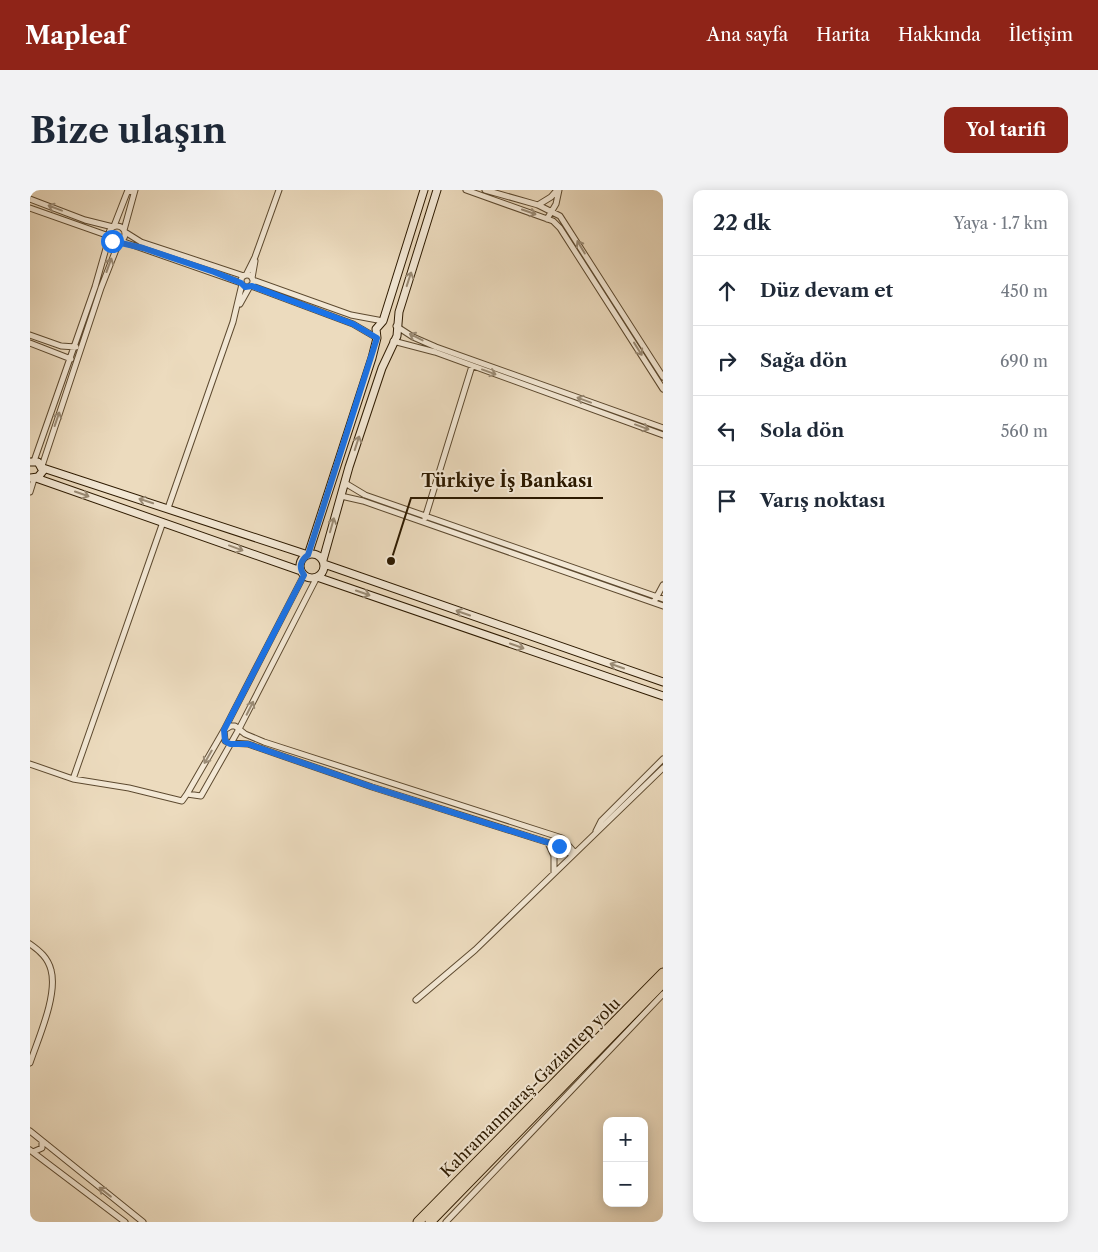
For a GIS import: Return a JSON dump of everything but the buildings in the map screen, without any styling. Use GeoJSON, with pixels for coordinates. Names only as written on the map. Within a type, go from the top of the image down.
{"type":"FeatureCollection","features":[{"type":"Feature","properties":{"kind":"highway","name":"Kahramanmaraş-Gaziantep yolu"},"geometry":{"type":"LineString","coordinates":[[418,1222],[663,973]]}},
{"type":"Feature","properties":{"kind":"highway","name":"Kahramanmaraş-Gaziantep yolu"},"geometry":{"type":"LineString","coordinates":[[430,1222],[663,983]]}},
{"type":"Feature","properties":{"kind":"street"},"geometry":{"type":"LineString","coordinates":[[33,478],[41,476],[42,467],[89,325],[98,287],[109,237],[128,190],[135,191],[125,231],[98,287],[82,323],[31,461],[42,467],[308,555],[316,555],[323,562],[663,682]]}},
{"type":"Feature","properties":{"kind":"street"},"geometry":{"type":"LineString","coordinates":[[237,309],[241,283],[255,257],[279,190]]}},
{"type":"Feature","properties":{"kind":"street"},"geometry":{"type":"LineString","coordinates":[[30,764],[73,779],[128,788],[182,801],[187,794],[224,730],[302,573],[301,562],[308,555],[329,492],[377,338],[376,329],[383,321],[424,190]]}},
{"type":"Feature","properties":{"kind":"street"},"geometry":{"type":"LineString","coordinates":[[187,794],[201,796],[239,729],[317,577],[324,570],[323,562],[345,482],[392,341],[397,336],[398,312],[437,190]]}},
{"type":"Feature","properties":{"kind":"street"},"geometry":{"type":"LineString","coordinates":[[466,190],[547,219],[560,228],[663,389]]}},
{"type":"Feature","properties":{"kind":"street"},"geometry":{"type":"LineString","coordinates":[[485,190],[538,205],[560,216]]}},
{"type":"Feature","properties":{"kind":"street"},"geometry":{"type":"LineString","coordinates":[[547,219],[556,204],[558,190]]}},
{"type":"Feature","properties":{"kind":"street"},"geometry":{"type":"LineString","coordinates":[[538,205],[558,190]]}},
{"type":"Feature","properties":{"kind":"street"},"geometry":{"type":"LineString","coordinates":[[30,199],[84,223],[109,237],[112,241],[164,252],[245,276],[252,282],[353,324],[383,343],[392,341],[417,346],[663,435]]}},
{"type":"Feature","properties":{"kind":"street"},"geometry":{"type":"LineString","coordinates":[[556,204],[560,216],[663,377]]}},
{"type":"Feature","properties":{"kind":"street"},"geometry":{"type":"LineString","coordinates":[[30,208],[84,223],[119,226],[132,238],[241,283],[245,287],[252,282]]}},
{"type":"Feature","properties":{"kind":"street"},"geometry":{"type":"LineString","coordinates":[[73,779],[237,309],[252,282],[255,257]]}},
{"type":"Feature","properties":{"kind":"street"},"geometry":{"type":"LineString","coordinates":[[252,282],[351,315],[392,322],[413,337],[436,347],[663,428]]}},
{"type":"Feature","properties":{"kind":"street"},"geometry":{"type":"LineString","coordinates":[[82,323],[89,325]]}},
{"type":"Feature","properties":{"kind":"street"},"geometry":{"type":"LineString","coordinates":[[30,335],[61,346],[81,348]]}},
{"type":"Feature","properties":{"kind":"street"},"geometry":{"type":"LineString","coordinates":[[30,343],[77,360]]}},
{"type":"Feature","properties":{"kind":"street"},"geometry":{"type":"LineString","coordinates":[[427,523],[424,515],[472,366]]}},
{"type":"Feature","properties":{"kind":"street"},"geometry":{"type":"LineString","coordinates":[[30,492],[33,478]]}},
{"type":"Feature","properties":{"kind":"street"},"geometry":{"type":"LineString","coordinates":[[33,478],[163,522],[302,573],[308,578],[317,577],[663,696]]}},
{"type":"Feature","properties":{"kind":"street"},"geometry":{"type":"LineString","coordinates":[[333,478],[345,482],[365,495],[655,600],[663,606]]}},
{"type":"Feature","properties":{"kind":"street"},"geometry":{"type":"LineString","coordinates":[[329,492],[477,537]]}},
{"type":"Feature","properties":{"kind":"street"},"geometry":{"type":"LineString","coordinates":[[655,600],[663,585]]}},
{"type":"Feature","properties":{"kind":"street"},"geometry":{"type":"LineString","coordinates":[[655,600],[663,599]]}},
{"type":"Feature","properties":{"kind":"street"},"geometry":{"type":"LineString","coordinates":[[224,730],[235,726],[264,742],[562,838],[575,852]]}},
{"type":"Feature","properties":{"kind":"street"},"geometry":{"type":"LineString","coordinates":[[224,730],[225,741],[230,744],[248,744],[372,787],[559,846],[569,852],[575,852]]}},
{"type":"Feature","properties":{"kind":"street"},"geometry":{"type":"LineString","coordinates":[[596,832],[602,821],[663,759]]}},
{"type":"Feature","properties":{"kind":"street"},"geometry":{"type":"LineString","coordinates":[[416,1000],[475,950],[663,768]]}},
{"type":"Feature","properties":{"kind":"street"},"geometry":{"type":"LineString","coordinates":[[548,843],[554,856],[554,873]]}},
{"type":"Feature","properties":{"kind":"street"},"geometry":{"type":"LineString","coordinates":[[30,944],[41,952],[48,961],[52,971],[52,989],[30,1063]]}},
{"type":"Feature","properties":{"kind":"street"},"geometry":{"type":"LineString","coordinates":[[446,1222],[663,994]]}},
{"type":"Feature","properties":{"kind":"street"},"geometry":{"type":"LineString","coordinates":[[30,1131],[143,1222]]}},
{"type":"Feature","properties":{"kind":"street"},"geometry":{"type":"LineString","coordinates":[[31,1151],[42,1148],[42,1141]]}},
{"type":"Feature","properties":{"kind":"street"},"geometry":{"type":"LineString","coordinates":[[31,1151],[124,1222]]}},
{"type":"Feature","properties":{"kind":"place","name":"Türkiye İş Bankası"},"geometry":{"type":"Point","coordinates":[391,561]}},
{"type":"Feature","properties":{"kind":"route"},"geometry":{"type":"LineString","coordinates":[[112,241],[121,241],[214,272],[241,283],[245,287],[252,286],[353,324],[377,338],[308,555],[301,562],[300,567],[304,575],[224,730],[225,741],[230,744],[248,744],[372,787],[559,846]]}}]}
